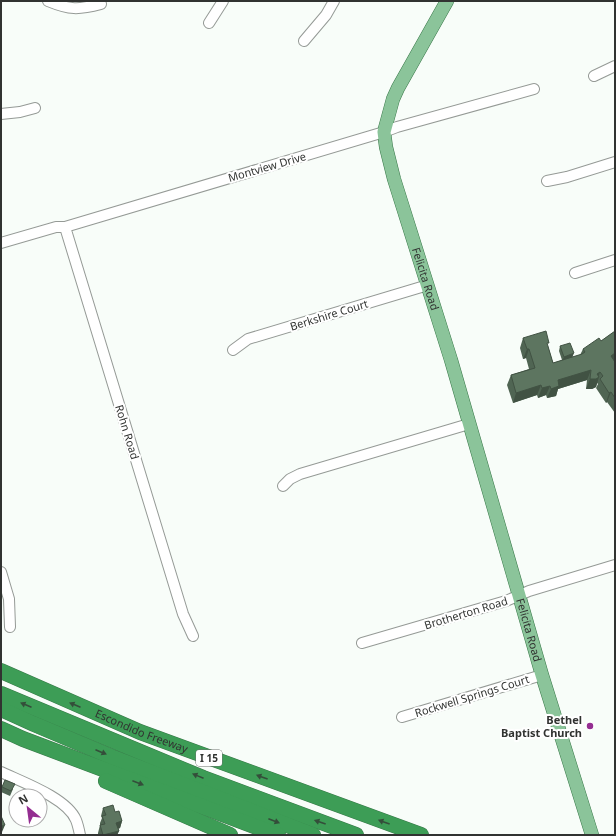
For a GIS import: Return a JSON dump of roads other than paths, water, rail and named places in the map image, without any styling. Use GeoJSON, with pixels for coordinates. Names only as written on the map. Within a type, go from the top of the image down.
{"type":"FeatureCollection","features":[{"type":"Feature","properties":{"kind":"highway","name":"Escondido Freeway"},"geometry":{"type":"LineString","coordinates":[[1,672],[140,732],[421,835]]}},
{"type":"Feature","properties":{"kind":"highway"},"geometry":{"type":"LineString","coordinates":[[1,694],[203,778],[356,835]]}},
{"type":"Feature","properties":{"kind":"highway"},"geometry":{"type":"LineString","coordinates":[[1,709],[112,757],[313,835]]}},
{"type":"Feature","properties":{"kind":"highway"},"geometry":{"type":"LineString","coordinates":[[1,729],[23,739],[278,835]]}},
{"type":"Feature","properties":{"kind":"highway"},"geometry":{"type":"LineString","coordinates":[[23,739],[72,766],[230,835]]}},
{"type":"Feature","properties":{"kind":"main road"},"geometry":{"type":"LineString","coordinates":[[384,132],[393,99],[398,88],[447,1]]}},
{"type":"Feature","properties":{"kind":"main road","name":"Felicita Road"},"geometry":{"type":"LineString","coordinates":[[384,132],[386,146],[404,212],[428,285],[542,675],[592,835]]}},
{"type":"Feature","properties":{"kind":"street"},"geometry":{"type":"LineString","coordinates":[[48,1],[65,8],[85,8],[101,4]]}},
{"type":"Feature","properties":{"kind":"street"},"geometry":{"type":"LineString","coordinates":[[209,23],[223,1]]}},
{"type":"Feature","properties":{"kind":"street"},"geometry":{"type":"LineString","coordinates":[[304,41],[326,15],[334,1]]}},
{"type":"Feature","properties":{"kind":"street"},"geometry":{"type":"LineString","coordinates":[[594,76],[615,66]]}},
{"type":"Feature","properties":{"kind":"street","name":"Montview Drive"},"geometry":{"type":"LineString","coordinates":[[3,239],[56,227],[65,227],[397,127],[534,89]]}},
{"type":"Feature","properties":{"kind":"street"},"geometry":{"type":"LineString","coordinates":[[1,114],[20,112],[35,108]]}},
{"type":"Feature","properties":{"kind":"street"},"geometry":{"type":"LineString","coordinates":[[547,181],[567,177],[615,162]]}},
{"type":"Feature","properties":{"kind":"street","name":"Rohn Road"},"geometry":{"type":"LineString","coordinates":[[65,227],[183,614],[193,636]]}},
{"type":"Feature","properties":{"kind":"street"},"geometry":{"type":"LineString","coordinates":[[575,272],[615,260]]}},
{"type":"Feature","properties":{"kind":"street","name":"Berkshire Court"},"geometry":{"type":"LineString","coordinates":[[233,350],[248,339],[428,285]]}},
{"type":"Feature","properties":{"kind":"street"},"geometry":{"type":"LineString","coordinates":[[283,486],[290,479],[300,474],[469,424]]}},
{"type":"Feature","properties":{"kind":"street","name":"Brotherton Road"},"geometry":{"type":"LineString","coordinates":[[362,643],[506,601],[529,591],[615,565]]}},
{"type":"Feature","properties":{"kind":"street"},"geometry":{"type":"LineString","coordinates":[[1,572],[9,599],[10,627]]}},
{"type":"Feature","properties":{"kind":"street","name":"Rockwell Springs Court"},"geometry":{"type":"LineString","coordinates":[[402,717],[542,675]]}},
{"type":"Feature","properties":{"kind":"street"},"geometry":{"type":"LineString","coordinates":[[1,772],[46,792],[61,802],[76,818],[80,835]]}},
{"type":"Feature","properties":{"kind":"place","name":"Bethel Baptist Church"},"geometry":{"type":"Point","coordinates":[590,726]}}]}
